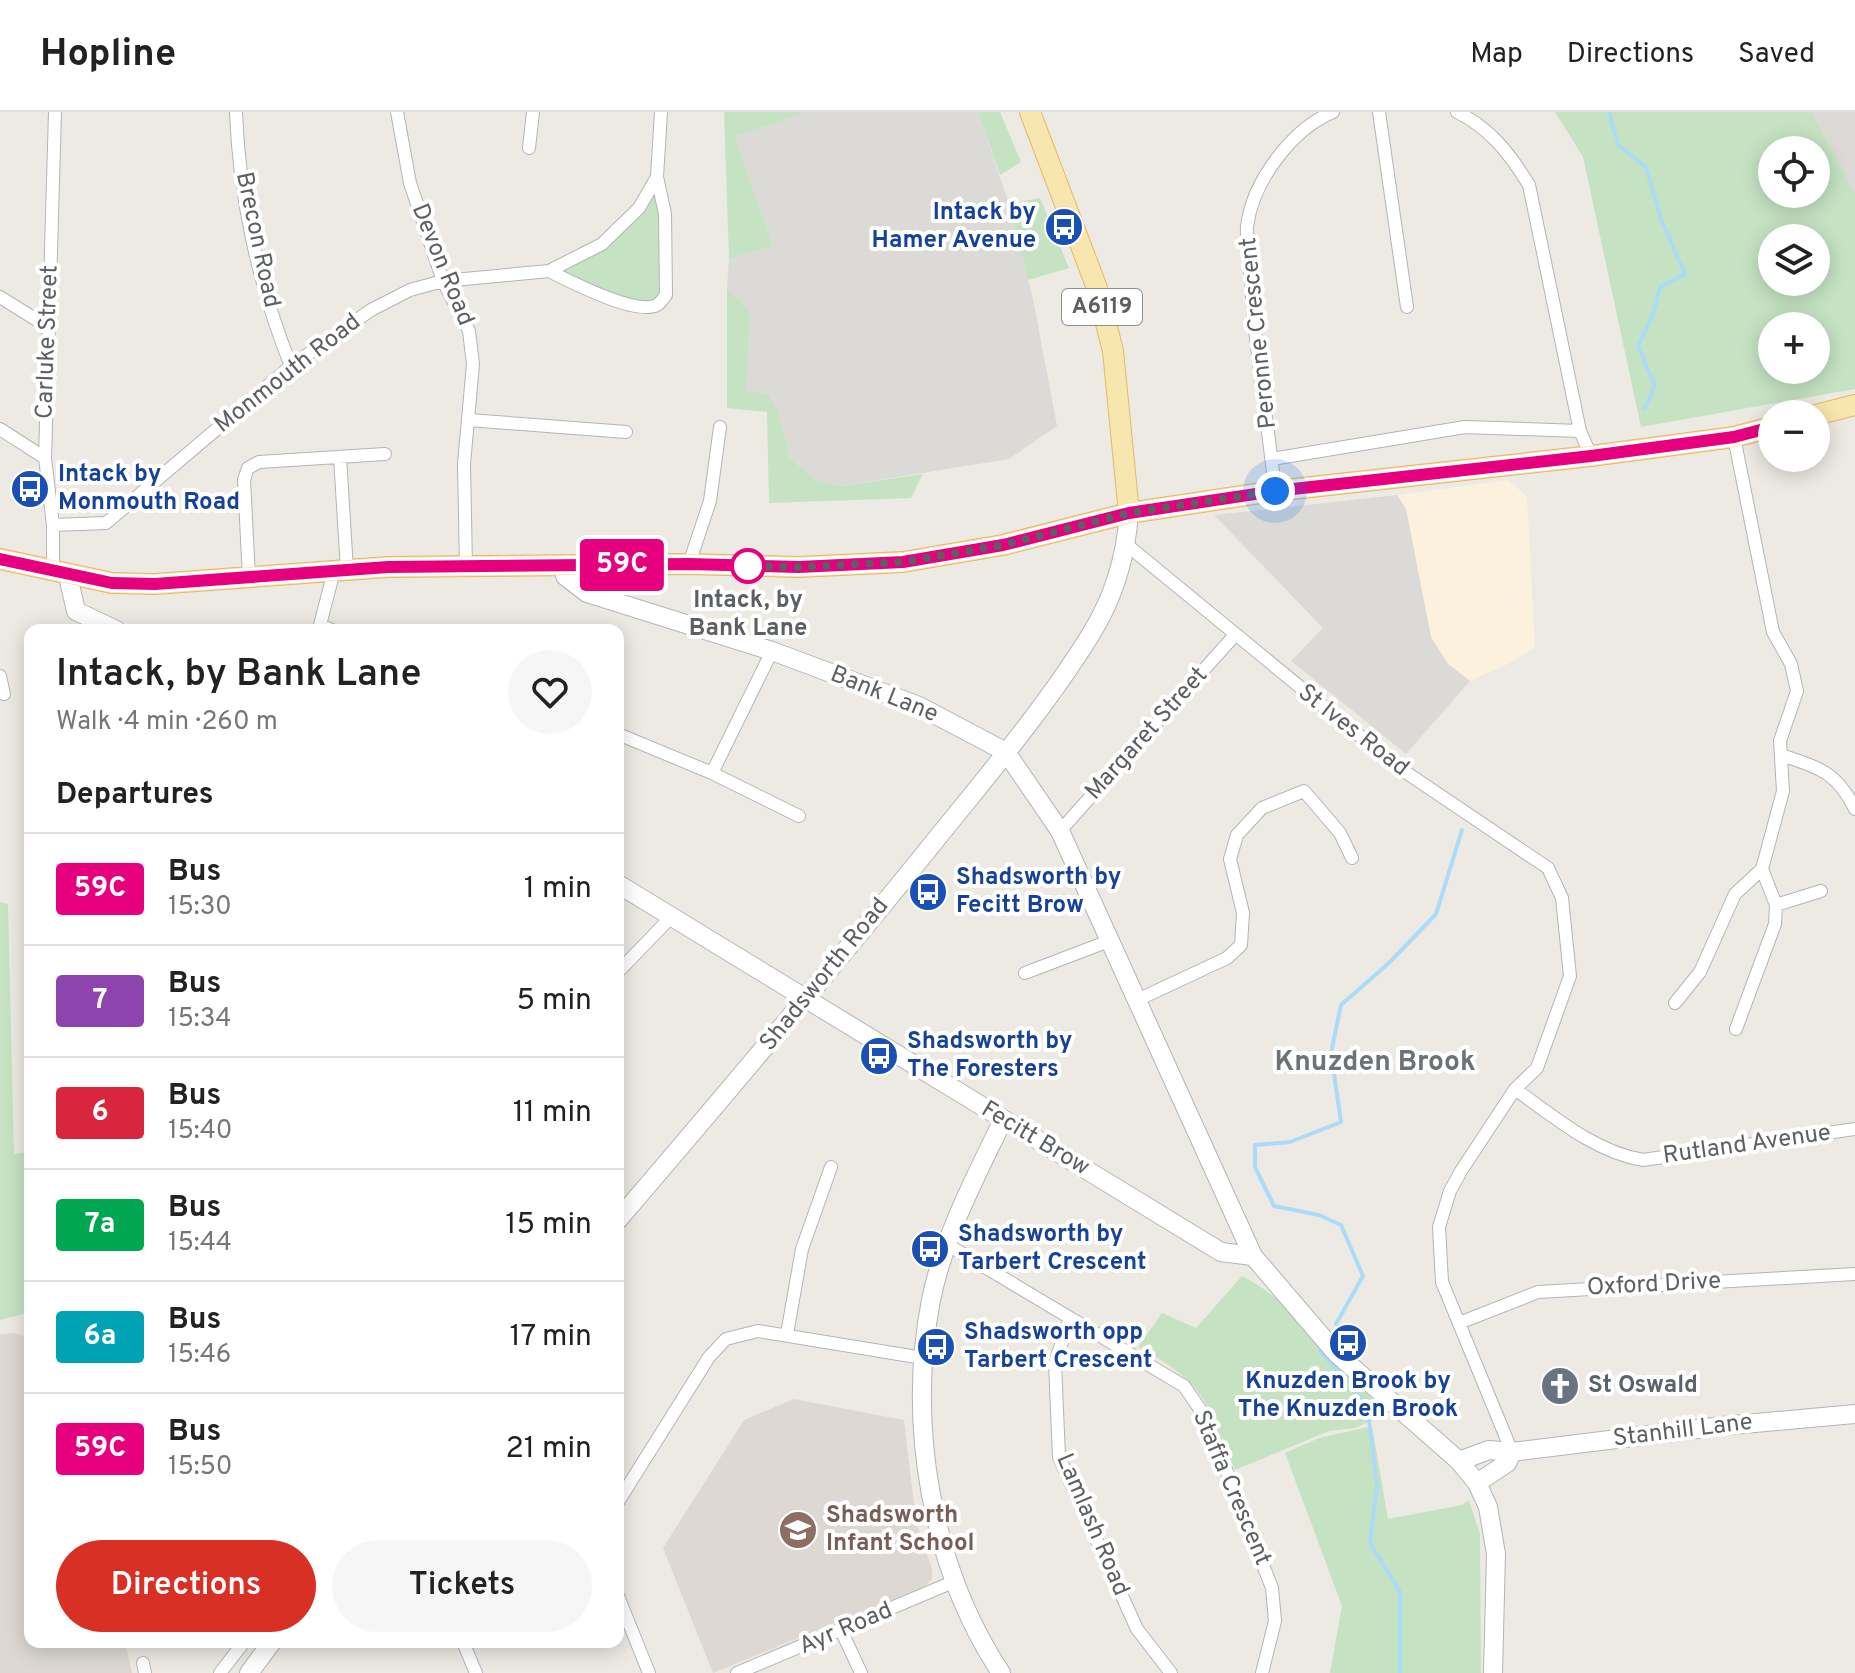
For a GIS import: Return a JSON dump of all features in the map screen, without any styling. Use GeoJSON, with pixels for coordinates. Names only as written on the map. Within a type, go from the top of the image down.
{"type":"FeatureCollection","features":[{"type":"Feature","properties":{"kind":"main road","name":"A6119"},"geometry":{"type":"LineString","coordinates":[[1031,112],[1097,288],[1113,351],[1129,513]]}},
{"type":"Feature","properties":{"kind":"main road"},"geometry":{"type":"LineString","coordinates":[[1830,411],[1855,405]]}},
{"type":"Feature","properties":{"kind":"main road"},"geometry":{"type":"LineString","coordinates":[[0,559],[112,583],[155,584],[340,570],[689,564],[799,567],[903,562],[1003,545],[1129,513],[1275,491],[1591,456],[1734,437],[1758,431]]}},
{"type":"Feature","properties":{"kind":"main road","name":"Shadsworth Road"},"geometry":{"type":"LineString","coordinates":[[624,1213],[809,998],[1006,752],[1092,633],[1117,582],[1127,545],[1129,513]]}},
{"type":"Feature","properties":{"kind":"main road","name":"Bank Lane"},"geometry":{"type":"LineString","coordinates":[[564,566],[565,576],[587,593],[772,651],[919,706],[1006,752],[1060,831],[1253,1256]]}},
{"type":"Feature","properties":{"kind":"main road"},"geometry":{"type":"LineString","coordinates":[[60,574],[76,611],[103,624]]}},
{"type":"Feature","properties":{"kind":"main road","name":"Fecitt Brow"},"geometry":{"type":"LineString","coordinates":[[624,887],[1221,1252],[1253,1256]]}},
{"type":"Feature","properties":{"kind":"main road"},"geometry":{"type":"LineString","coordinates":[[1001,1673],[983,1646],[953,1582],[939,1530],[921,1406],[923,1358],[932,1299],[959,1212],[1003,1120]]}},
{"type":"Feature","properties":{"kind":"main road"},"geometry":{"type":"LineString","coordinates":[[1253,1256],[1279,1291],[1336,1353],[1459,1461],[1477,1483],[1488,1507],[1496,1554],[1493,1673]]}},
{"type":"Feature","properties":{"kind":"main road","name":"Stanhill Lane"},"geometry":{"type":"LineString","coordinates":[[1459,1461],[1489,1450],[1512,1452],[1722,1426],[1855,1414]]}},
{"type":"Feature","properties":{"kind":"main road"},"geometry":{"type":"LineString","coordinates":[[1477,1483],[1507,1463],[1512,1452]]}},
{"type":"Feature","properties":{"kind":"main road"},"geometry":{"type":"LineString","coordinates":[[249,1673],[268,1648]]}},
{"type":"Feature","properties":{"kind":"street","name":"Carluke Street"},"geometry":{"type":"LineString","coordinates":[[55,112],[45,458],[60,574]]}},
{"type":"Feature","properties":{"kind":"street","name":"Brecon Road"},"geometry":{"type":"LineString","coordinates":[[236,112],[237,141],[254,245],[275,325],[291,366]]}},
{"type":"Feature","properties":{"kind":"street","name":"Devon Road"},"geometry":{"type":"LineString","coordinates":[[397,112],[410,183],[443,281],[469,331],[473,364],[464,464],[466,567]]}},
{"type":"Feature","properties":{"kind":"street"},"geometry":{"type":"LineString","coordinates":[[529,148],[533,112]]}},
{"type":"Feature","properties":{"kind":"street","name":"Monmouth Road"},"geometry":{"type":"LineString","coordinates":[[549,271],[584,289],[644,307],[658,305],[666,295],[665,214],[657,177],[661,112]]}},
{"type":"Feature","properties":{"kind":"street","name":"Peronne Crescent"},"geometry":{"type":"LineString","coordinates":[[1275,491],[1252,312],[1247,226],[1259,186],[1280,155],[1320,117],[1333,112]]}},
{"type":"Feature","properties":{"kind":"street"},"geometry":{"type":"LineString","coordinates":[[1379,112],[1407,307]]}},
{"type":"Feature","properties":{"kind":"street"},"geometry":{"type":"LineString","coordinates":[[1457,112],[1488,131],[1511,155],[1529,185],[1580,431],[1591,456]]}},
{"type":"Feature","properties":{"kind":"street","name":"Monmouth Road"},"geometry":{"type":"LineString","coordinates":[[53,525],[106,523],[291,366],[371,310],[410,290],[443,281],[549,271],[602,244],[639,208],[657,177]]}},
{"type":"Feature","properties":{"kind":"street"},"geometry":{"type":"LineString","coordinates":[[0,297],[48,327]]}},
{"type":"Feature","properties":{"kind":"street"},"geometry":{"type":"LineString","coordinates":[[469,420],[626,432]]}},
{"type":"Feature","properties":{"kind":"street"},"geometry":{"type":"LineString","coordinates":[[689,564],[710,501],[720,427]]}},
{"type":"Feature","properties":{"kind":"street"},"geometry":{"type":"LineString","coordinates":[[1272,459],[1465,427],[1580,431]]}},
{"type":"Feature","properties":{"kind":"street"},"geometry":{"type":"LineString","coordinates":[[0,429],[45,458]]}},
{"type":"Feature","properties":{"kind":"street"},"geometry":{"type":"LineString","coordinates":[[1675,1003],[1700,972],[1735,894],[1762,869],[1783,791],[1780,741],[1797,691],[1791,664],[1773,632],[1734,437]]}},
{"type":"Feature","properties":{"kind":"street"},"geometry":{"type":"LineString","coordinates":[[249,578],[244,480],[248,468],[259,462],[385,454]]}},
{"type":"Feature","properties":{"kind":"street"},"geometry":{"type":"LineString","coordinates":[[320,624],[340,570],[340,457]]}},
{"type":"Feature","properties":{"kind":"street","name":"St Ives Road"},"geometry":{"type":"LineString","coordinates":[[1127,545],[1234,636],[1407,774],[1463,808],[1548,868],[1562,898],[1570,976],[1537,1068],[1515,1089],[1461,1171],[1442,1212],[1439,1265],[1459,1323],[1512,1452]]}},
{"type":"Feature","properties":{"kind":"street","name":"Margaret Street"},"geometry":{"type":"LineString","coordinates":[[1060,831],[1234,636]]}},
{"type":"Feature","properties":{"kind":"street"},"geometry":{"type":"LineString","coordinates":[[712,773],[772,651]]}},
{"type":"Feature","properties":{"kind":"street"},"geometry":{"type":"LineString","coordinates":[[0,676],[4,694]]}},
{"type":"Feature","properties":{"kind":"street"},"geometry":{"type":"LineString","coordinates":[[624,736],[712,773],[799,816]]}},
{"type":"Feature","properties":{"kind":"street"},"geometry":{"type":"LineString","coordinates":[[1781,755],[1824,770],[1844,787],[1855,809]]}},
{"type":"Feature","properties":{"kind":"street"},"geometry":{"type":"LineString","coordinates":[[1135,1001],[1227,958],[1241,945],[1243,913],[1230,859],[1237,835],[1262,808],[1304,791],[1340,833],[1352,858]]}},
{"type":"Feature","properties":{"kind":"street"},"geometry":{"type":"LineString","coordinates":[[1736,1029],[1775,924],[1776,905],[1762,869]]}},
{"type":"Feature","properties":{"kind":"street"},"geometry":{"type":"LineString","coordinates":[[1776,905],[1821,891]]}},
{"type":"Feature","properties":{"kind":"street"},"geometry":{"type":"LineString","coordinates":[[624,966],[673,915]]}},
{"type":"Feature","properties":{"kind":"street"},"geometry":{"type":"LineString","coordinates":[[1025,973],[1109,941]]}},
{"type":"Feature","properties":{"kind":"street","name":"Rutland Avenue"},"geometry":{"type":"LineString","coordinates":[[1515,1089],[1587,1139],[1627,1157],[1643,1160],[1855,1129]]}},
{"type":"Feature","properties":{"kind":"street"},"geometry":{"type":"LineString","coordinates":[[787,1334],[802,1249],[831,1167]]}},
{"type":"Feature","properties":{"kind":"street","name":"Staffa Crescent"},"geometry":{"type":"LineString","coordinates":[[948,1245],[1184,1386],[1206,1418],[1272,1588],[1275,1621],[1262,1673]]}},
{"type":"Feature","properties":{"kind":"street","name":"Oxford Drive"},"geometry":{"type":"LineString","coordinates":[[1459,1323],[1538,1292],[1855,1274]]}},
{"type":"Feature","properties":{"kind":"street","name":"Lamlash Road"},"geometry":{"type":"LineString","coordinates":[[1070,1318],[1055,1363],[1059,1457],[1137,1629],[1171,1673]]}},
{"type":"Feature","properties":{"kind":"street"},"geometry":{"type":"LineString","coordinates":[[624,1493],[718,1345],[746,1332],[787,1334],[923,1358]]}},
{"type":"Feature","properties":{"kind":"street","name":"Ayr Road"},"geometry":{"type":"LineString","coordinates":[[737,1673],[842,1632],[953,1582]]}},
{"type":"Feature","properties":{"kind":"street"},"geometry":{"type":"LineString","coordinates":[[624,1611],[649,1673]]}},
{"type":"Feature","properties":{"kind":"street"},"geometry":{"type":"LineString","coordinates":[[842,1632],[861,1673]]}},
{"type":"Feature","properties":{"kind":"street"},"geometry":{"type":"LineString","coordinates":[[220,1673],[239,1648]]}},
{"type":"Feature","properties":{"kind":"street"},"geometry":{"type":"LineString","coordinates":[[466,1648],[476,1673]]}},
{"type":"Feature","properties":{"kind":"shaded area"},"geometry":{"type":"Polygon","coordinates":[[[808,112],[978,112],[1009,204],[1033,299],[1057,426],[1009,459],[842,486],[814,479],[790,458],[779,414],[746,391],[750,314],[727,287],[729,259],[773,246],[735,137],[808,112]]]}},
{"type":"Feature","properties":{"kind":"shaded area"},"geometry":{"type":"Polygon","coordinates":[[[1706,112],[1855,112],[1855,232],[1830,208],[1830,136],[1758,136],[1758,142],[1706,112]]]}},
{"type":"Feature","properties":{"kind":"shaded area"},"geometry":{"type":"Polygon","coordinates":[[[1508,480],[1527,496],[1535,647],[1510,663],[1470,681],[1448,664],[1431,637],[1406,509],[1397,495],[1508,480]]]}},
{"type":"Feature","properties":{"kind":"shaded area"},"geometry":{"type":"Polygon","coordinates":[[[1397,495],[1406,509],[1431,637],[1448,664],[1470,681],[1406,754],[1291,661],[1323,628],[1214,515],[1397,495]]]}},
{"type":"Feature","properties":{"kind":"shaded area"},"geometry":{"type":"Polygon","coordinates":[[[0,1334],[24,1336],[24,1648],[126,1648],[132,1673],[0,1673],[0,1334]]]}},
{"type":"Feature","properties":{"kind":"shaded area","name":"Shadsworth Infant School"},"geometry":{"type":"Polygon","coordinates":[[[794,1399],[904,1420],[916,1521],[932,1569],[932,1579],[925,1586],[713,1673],[663,1548],[744,1420],[794,1399]]]}},
{"type":"Feature","properties":{"kind":"green space"},"geometry":{"type":"Polygon","coordinates":[[[724,112],[808,112],[735,137],[773,246],[729,259],[724,112]]]}},
{"type":"Feature","properties":{"kind":"green space"},"geometry":{"type":"Polygon","coordinates":[[[978,112],[1000,112],[1021,162],[1000,175],[978,112]]]}},
{"type":"Feature","properties":{"kind":"green space"},"geometry":{"type":"Polygon","coordinates":[[[1555,112],[1812,112],[1824,136],[1758,136],[1758,208],[1830,208],[1830,147],[1855,195],[1855,389],[1793,400],[1758,400],[1758,406],[1641,427],[1583,157],[1555,112]]]}},
{"type":"Feature","properties":{"kind":"green space"},"geometry":{"type":"Polygon","coordinates":[[[657,177],[666,295],[644,307],[549,271],[602,244],[657,177]]]}},
{"type":"Feature","properties":{"kind":"green space"},"geometry":{"type":"Polygon","coordinates":[[[1040,198],[1069,268],[1028,280],[1009,204],[1040,198]]]}},
{"type":"Feature","properties":{"kind":"green space"},"geometry":{"type":"Polygon","coordinates":[[[727,287],[750,313],[746,391],[768,394],[779,414],[790,458],[814,479],[842,486],[923,474],[911,498],[769,503],[767,412],[727,408],[727,287]]]}},
{"type":"Feature","properties":{"kind":"green space"},"geometry":{"type":"Polygon","coordinates":[[[0,902],[8,904],[14,1154],[24,1153],[24,1314],[0,1320],[0,902]]]}},
{"type":"Feature","properties":{"kind":"green space"},"geometry":{"type":"Polygon","coordinates":[[[1242,1276],[1280,1302],[1314,1334],[1378,1405],[1378,1418],[1355,1428],[1329,1431],[1235,1470],[1202,1397],[1178,1372],[1138,1347],[1162,1313],[1196,1328],[1242,1276]]]}},
{"type":"Feature","properties":{"kind":"green space"},"geometry":{"type":"Polygon","coordinates":[[[1372,1426],[1388,1519],[1462,1505],[1469,1500],[1480,1534],[1481,1673],[1330,1673],[1342,1606],[1285,1453],[1319,1438],[1372,1426]]]}},
{"type":"Feature","properties":{"kind":"waterway"},"geometry":{"type":"LineString","coordinates":[[1609,112],[1618,145],[1646,167],[1661,219],[1685,274],[1660,287],[1653,314],[1638,346],[1655,386],[1645,408]]}},
{"type":"Feature","properties":{"kind":"waterway","name":"Knuzden Brook"},"geometry":{"type":"LineString","coordinates":[[1336,1324],[1363,1276],[1341,1225],[1319,1215],[1274,1206],[1255,1167],[1255,1145],[1290,1142],[1341,1122],[1331,1053],[1341,1005],[1390,962],[1436,914],[1462,830]]}},
{"type":"Feature","properties":{"kind":"waterway","name":"Knuzden Brook"},"geometry":{"type":"LineString","coordinates":[[1320,1351],[1367,1404],[1377,1486],[1370,1543],[1400,1592],[1400,1673]]}},
{"type":"Feature","properties":{"kind":"bus line","name":"59C"},"geometry":{"type":"LineString","coordinates":[[0,559],[68,576],[112,583],[155,584],[388,567],[689,564],[799,567],[903,562],[1003,545],[1129,513],[1275,491],[1591,456],[1734,437],[1758,431]]}},
{"type":"Feature","properties":{"kind":"place","name":"Intack by Hamer Avenue"},"geometry":{"type":"Point","coordinates":[1064,227]}},
{"type":"Feature","properties":{"kind":"place","name":"Intack by Monmouth Road"},"geometry":{"type":"Point","coordinates":[30,489]}},
{"type":"Feature","properties":{"kind":"place","name":"Intack, by Bank Lane"},"geometry":{"type":"Point","coordinates":[748,566]}},
{"type":"Feature","properties":{"kind":"place","name":"Shadsworth by Fecitt Brow"},"geometry":{"type":"Point","coordinates":[928,892]}},
{"type":"Feature","properties":{"kind":"place","name":"Shadsworth by The Foresters"},"geometry":{"type":"Point","coordinates":[879,1056]}},
{"type":"Feature","properties":{"kind":"place","name":"Shadsworth by Tarbert Crescent"},"geometry":{"type":"Point","coordinates":[930,1249]}},
{"type":"Feature","properties":{"kind":"place","name":"Knuzden Brook by The Knuzden Brook"},"geometry":{"type":"Point","coordinates":[1348,1343]}},
{"type":"Feature","properties":{"kind":"place","name":"Shadsworth opp Tarbert Crescent"},"geometry":{"type":"Point","coordinates":[936,1347]}},
{"type":"Feature","properties":{"kind":"place","name":"St Oswald"},"geometry":{"type":"Point","coordinates":[1560,1386]}},
{"type":"Feature","properties":{"kind":"place","name":"Shadsworth Infant School"},"geometry":{"type":"Point","coordinates":[798,1530]}},
{"type":"Feature","properties":{"kind":"district","name":"Knuzden Brook"},"geometry":{"type":"Point","coordinates":[1375,1063]}},
{"type":"Feature","properties":{"kind":"route"},"geometry":{"type":"LineString","coordinates":[[748,566],[744,566],[903,562],[1003,545],[1129,513],[1275,491]]}}]}
